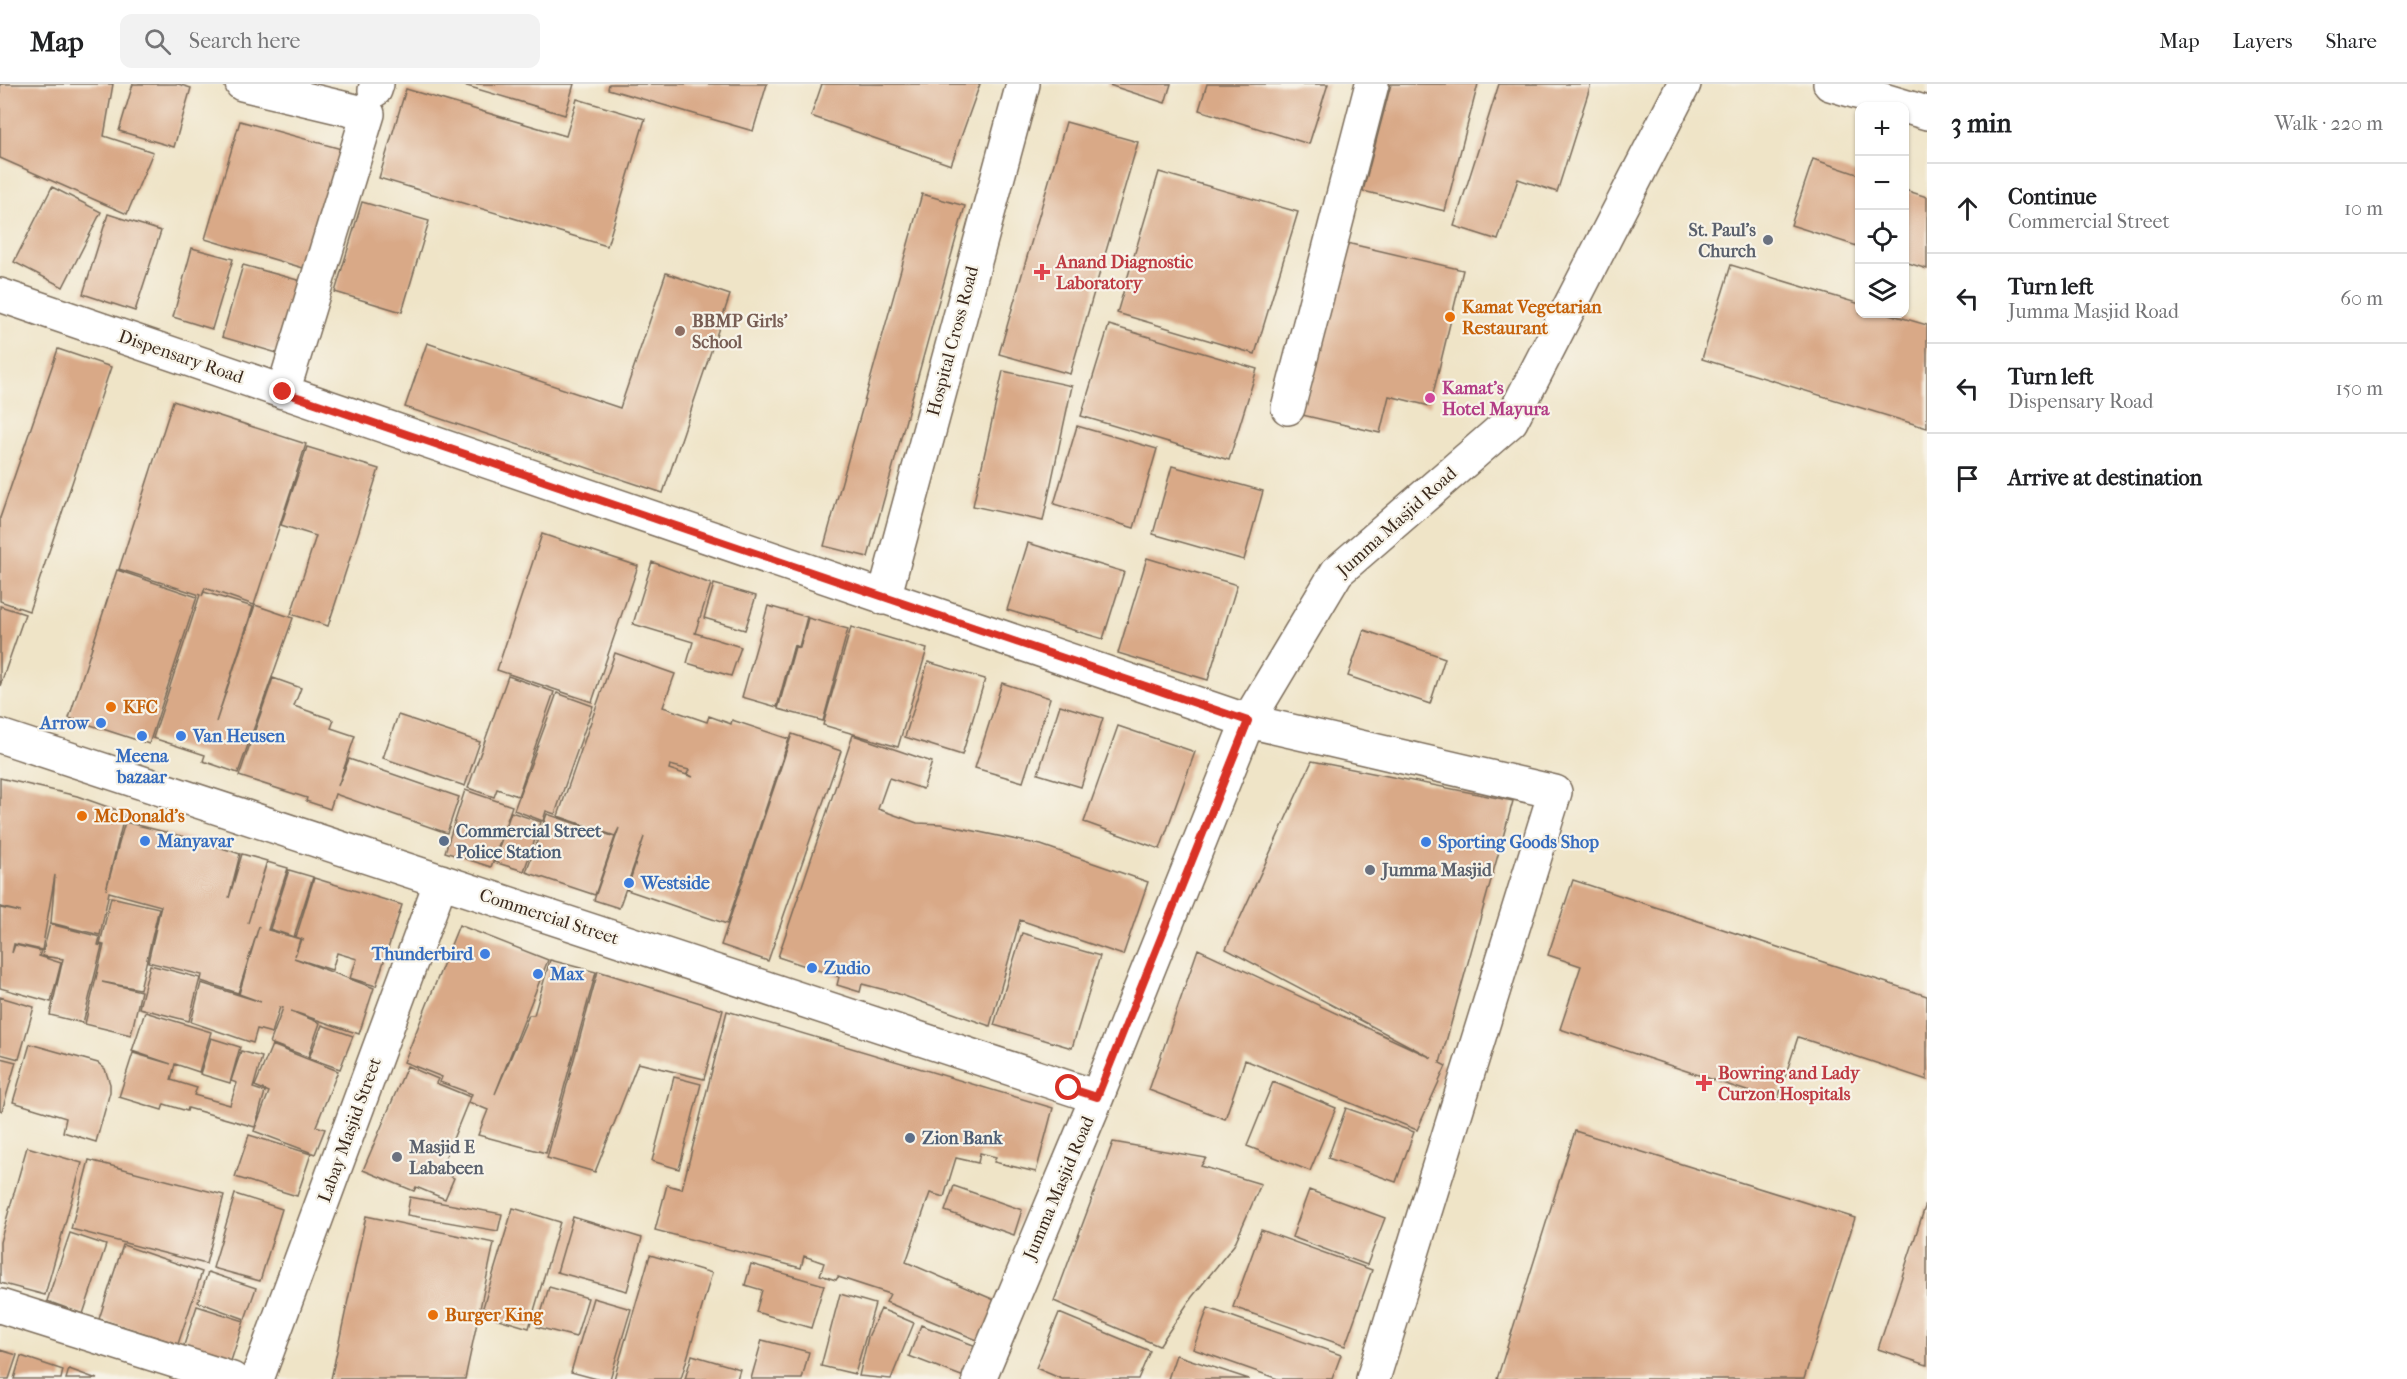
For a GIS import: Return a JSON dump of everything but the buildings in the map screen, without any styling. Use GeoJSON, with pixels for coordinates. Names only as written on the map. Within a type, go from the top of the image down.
{"type":"FeatureCollection","features":[{"type":"Feature","properties":{"kind":"street"},"geometry":{"type":"LineString","coordinates":[[242,84],[368,114],[283,392]]}},
{"type":"Feature","properties":{"kind":"street","name":"Hospital Cross Road"},"geometry":{"type":"LineString","coordinates":[[884,598],[1023,84]]}},
{"type":"Feature","properties":{"kind":"street"},"geometry":{"type":"LineString","coordinates":[[1288,408],[1372,84]]}},
{"type":"Feature","properties":{"kind":"street","name":"Jumma Masjid Road"},"geometry":{"type":"LineString","coordinates":[[979,1379],[1097,1097],[1248,721],[1337,572],[1511,421],[1684,84]]}},
{"type":"Feature","properties":{"kind":"street"},"geometry":{"type":"LineString","coordinates":[[1830,84],[1927,113]]}},
{"type":"Feature","properties":{"kind":"street","name":"Dispensary Road"},"geometry":{"type":"LineString","coordinates":[[0,295],[1248,721],[1555,792],[1372,1379]]}},
{"type":"Feature","properties":{"kind":"street","name":"Commercial Street"},"geometry":{"type":"LineString","coordinates":[[0,736],[1097,1097]]}},
{"type":"Feature","properties":{"kind":"street","name":"Labay Masjid Street"},"geometry":{"type":"LineString","coordinates":[[257,1379],[441,881]]}},
{"type":"Feature","properties":{"kind":"street"},"geometry":{"type":"LineString","coordinates":[[0,1306],[232,1379]]}},
{"type":"Feature","properties":{"kind":"place","name":"St. Paul's Church"},"geometry":{"type":"Point","coordinates":[1768,240]}},
{"type":"Feature","properties":{"kind":"place","name":"Anand Diagnostic Laboratory"},"geometry":{"type":"Point","coordinates":[1042,272]}},
{"type":"Feature","properties":{"kind":"place","name":"Kamat Vegetarian Restaurant"},"geometry":{"type":"Point","coordinates":[1450,317]}},
{"type":"Feature","properties":{"kind":"place","name":"BBMP Girls' School"},"geometry":{"type":"Point","coordinates":[680,331]}},
{"type":"Feature","properties":{"kind":"place","name":"Kamat’s Hotel Mayura"},"geometry":{"type":"Point","coordinates":[1430,398]}},
{"type":"Feature","properties":{"kind":"place","name":"KFC"},"geometry":{"type":"Point","coordinates":[111,707]}},
{"type":"Feature","properties":{"kind":"place","name":"Arrow"},"geometry":{"type":"Point","coordinates":[101,723]}},
{"type":"Feature","properties":{"kind":"place","name":"Meena bazaar"},"geometry":{"type":"Point","coordinates":[142,736]}},
{"type":"Feature","properties":{"kind":"place","name":"Van Heusen"},"geometry":{"type":"Point","coordinates":[181,736]}},
{"type":"Feature","properties":{"kind":"place","name":"McDonald's"},"geometry":{"type":"Point","coordinates":[82,816]}},
{"type":"Feature","properties":{"kind":"place","name":"Manyavar"},"geometry":{"type":"Point","coordinates":[145,841]}},
{"type":"Feature","properties":{"kind":"place","name":"Commercial Street Police Station"},"geometry":{"type":"Point","coordinates":[444,841]}},
{"type":"Feature","properties":{"kind":"place","name":"Sporting Goods Shop"},"geometry":{"type":"Point","coordinates":[1426,842]}},
{"type":"Feature","properties":{"kind":"place","name":"Jumma Masjid"},"geometry":{"type":"Point","coordinates":[1370,870]}},
{"type":"Feature","properties":{"kind":"place","name":"Westside"},"geometry":{"type":"Point","coordinates":[629,883]}},
{"type":"Feature","properties":{"kind":"place","name":"Thunderbird"},"geometry":{"type":"Point","coordinates":[485,954]}},
{"type":"Feature","properties":{"kind":"place","name":"Zudio"},"geometry":{"type":"Point","coordinates":[812,968]}},
{"type":"Feature","properties":{"kind":"place","name":"Max"},"geometry":{"type":"Point","coordinates":[538,974]}},
{"type":"Feature","properties":{"kind":"place","name":"Bowring and Lady Curzon Hospitals"},"geometry":{"type":"Point","coordinates":[1704,1083]}},
{"type":"Feature","properties":{"kind":"place","name":"Zion Bank"},"geometry":{"type":"Point","coordinates":[910,1138]}},
{"type":"Feature","properties":{"kind":"place","name":"Masjid E Lababeen"},"geometry":{"type":"Point","coordinates":[397,1157]}},
{"type":"Feature","properties":{"kind":"place","name":"Burger King"},"geometry":{"type":"Point","coordinates":[433,1315]}},
{"type":"Feature","properties":{"kind":"route"},"geometry":{"type":"LineString","coordinates":[[283,392],[1248,721],[1097,1097],[1069,1088]]}}]}
